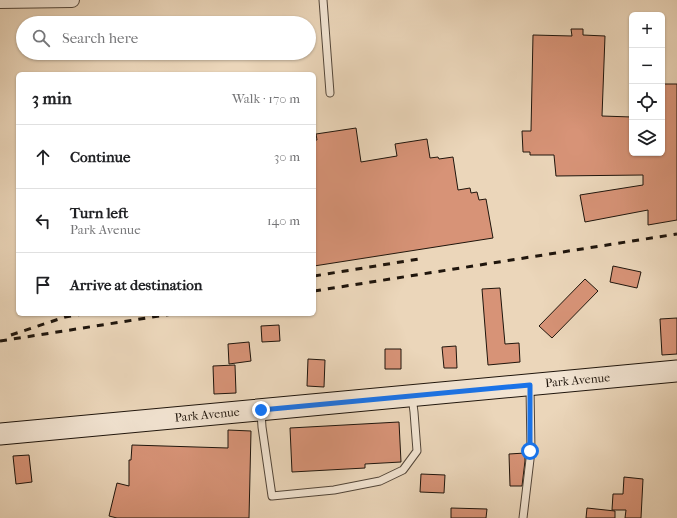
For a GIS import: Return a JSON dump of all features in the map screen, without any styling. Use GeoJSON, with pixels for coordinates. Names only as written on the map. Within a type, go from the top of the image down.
{"type":"FeatureCollection","features":[{"type":"Feature","properties":{"kind":"main road","name":"Park Avenue"},"geometry":{"type":"LineString","coordinates":[[0,434],[677,371]]}},
{"type":"Feature","properties":{"kind":"street"},"geometry":{"type":"LineString","coordinates":[[0,1],[72,0]]}},
{"type":"Feature","properties":{"kind":"lane"},"geometry":{"type":"LineString","coordinates":[[323,0],[330,93]]}},
{"type":"Feature","properties":{"kind":"lane"},"geometry":{"type":"LineString","coordinates":[[522,518],[530,451],[530,385]]}},
{"type":"Feature","properties":{"kind":"lane"},"geometry":{"type":"LineString","coordinates":[[261,410],[272,496],[296,494],[334,490],[380,481],[403,470],[417,451],[412,396]]}},
{"type":"Feature","properties":{"kind":"building"},"geometry":{"type":"Polygon","coordinates":[[[571,29],[583,29],[583,35],[605,36],[602,116],[629,117],[629,156],[665,156],[665,84],[677,84],[677,220],[648,225],[648,210],[585,222],[580,195],[643,185],[643,175],[556,176],[554,155],[530,155],[530,152],[523,152],[522,131],[531,131],[533,35],[572,36],[571,29]]]}},
{"type":"Feature","properties":{"kind":"building"},"geometry":{"type":"Polygon","coordinates":[[[356,128],[361,162],[397,156],[395,144],[427,139],[430,158],[438,157],[439,159],[453,157],[458,190],[470,188],[471,193],[477,192],[479,200],[486,199],[493,238],[316,266],[316,134],[356,128]]]}},
{"type":"Feature","properties":{"kind":"building"},"geometry":{"type":"Polygon","coordinates":[[[613,266],[641,272],[637,288],[610,282],[613,266]]]}},
{"type":"Feature","properties":{"kind":"building"},"geometry":{"type":"Polygon","coordinates":[[[585,279],[598,291],[552,338],[539,326],[585,279]]]}},
{"type":"Feature","properties":{"kind":"building"},"geometry":{"type":"Polygon","coordinates":[[[500,288],[505,344],[519,343],[520,362],[488,365],[482,289],[500,288]]]}},
{"type":"Feature","properties":{"kind":"building"},"geometry":{"type":"Polygon","coordinates":[[[677,318],[677,354],[662,355],[660,319],[677,318]]]}},
{"type":"Feature","properties":{"kind":"building"},"geometry":{"type":"Polygon","coordinates":[[[279,325],[280,341],[262,342],[261,326],[279,325]]]}},
{"type":"Feature","properties":{"kind":"building"},"geometry":{"type":"Polygon","coordinates":[[[249,342],[251,361],[229,364],[228,344],[249,342]]]}},
{"type":"Feature","properties":{"kind":"building"},"geometry":{"type":"Polygon","coordinates":[[[456,346],[457,368],[444,368],[442,347],[456,346]]]}},
{"type":"Feature","properties":{"kind":"building"},"geometry":{"type":"Polygon","coordinates":[[[385,349],[401,349],[401,369],[385,369],[385,349]]]}},
{"type":"Feature","properties":{"kind":"building"},"geometry":{"type":"Polygon","coordinates":[[[308,359],[325,360],[324,387],[307,386],[308,359]]]}},
{"type":"Feature","properties":{"kind":"building"},"geometry":{"type":"Polygon","coordinates":[[[235,365],[236,393],[214,394],[213,366],[235,365]]]}},
{"type":"Feature","properties":{"kind":"building"},"geometry":{"type":"Polygon","coordinates":[[[399,422],[401,462],[365,464],[365,468],[292,472],[290,428],[399,422]]]}},
{"type":"Feature","properties":{"kind":"building"},"geometry":{"type":"Polygon","coordinates":[[[228,430],[251,431],[249,518],[117,518],[109,516],[117,483],[129,486],[129,460],[131,460],[132,445],[228,448],[228,430]]]}},
{"type":"Feature","properties":{"kind":"building"},"geometry":{"type":"Polygon","coordinates":[[[525,453],[522,486],[510,486],[509,454],[525,453]]]}},
{"type":"Feature","properties":{"kind":"building"},"geometry":{"type":"Polygon","coordinates":[[[29,455],[32,482],[16,484],[13,456],[29,455]]]}},
{"type":"Feature","properties":{"kind":"building"},"geometry":{"type":"Polygon","coordinates":[[[421,474],[445,475],[444,493],[420,492],[421,474]]]}},
{"type":"Feature","properties":{"kind":"building"},"geometry":{"type":"Polygon","coordinates":[[[624,477],[643,479],[641,518],[625,518],[626,510],[612,510],[613,494],[623,494],[624,477]]]}},
{"type":"Feature","properties":{"kind":"building"},"geometry":{"type":"Polygon","coordinates":[[[451,508],[487,509],[486,518],[451,518],[451,508]]]}},
{"type":"Feature","properties":{"kind":"building"},"geometry":{"type":"Polygon","coordinates":[[[587,508],[615,511],[615,518],[586,518],[587,508]]]}},
{"type":"Feature","properties":{"kind":"railway"},"geometry":{"type":"LineString","coordinates":[[316,291],[677,234]]}},
{"type":"Feature","properties":{"kind":"railway"},"geometry":{"type":"LineString","coordinates":[[316,276],[419,259]]}},
{"type":"Feature","properties":{"kind":"railway"},"geometry":{"type":"LineString","coordinates":[[11,335],[71,316]]}},
{"type":"Feature","properties":{"kind":"railway"},"geometry":{"type":"LineString","coordinates":[[0,341],[159,316]]}},
{"type":"Feature","properties":{"kind":"route"},"geometry":{"type":"LineString","coordinates":[[261,410],[530,385],[530,451]]}}]}
